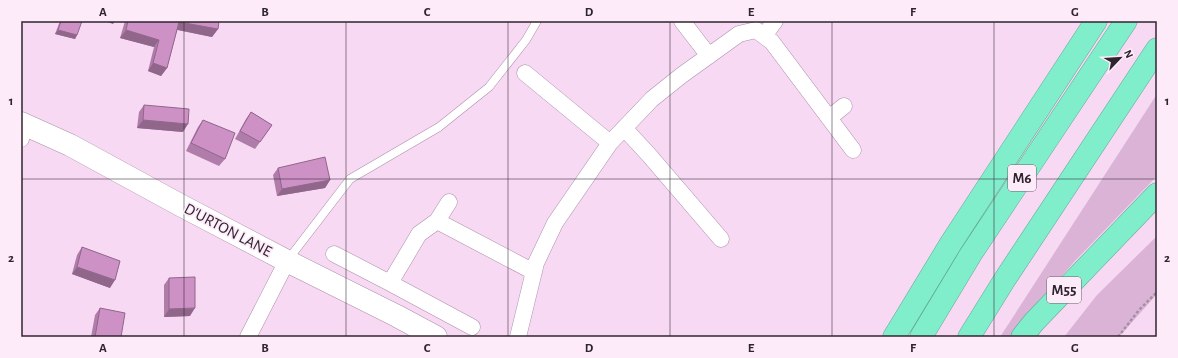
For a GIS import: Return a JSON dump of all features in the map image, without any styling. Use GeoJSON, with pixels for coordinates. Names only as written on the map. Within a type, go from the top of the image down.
{"type":"FeatureCollection","features":[{"type":"Feature","properties":{"kind":"highway"},"geometry":{"type":"LineString","coordinates":[[894,337],[951,243],[1096,21]]}},
{"type":"Feature","properties":{"kind":"highway","name":"M6"},"geometry":{"type":"LineString","coordinates":[[920,337],[971,254],[1126,21]]}},
{"type":"Feature","properties":{"kind":"highway","name":"M6"},"geometry":{"type":"LineString","coordinates":[[969,337],[1005,279],[1157,49]]}},
{"type":"Feature","properties":{"kind":"highway","name":"M55"},"geometry":{"type":"LineString","coordinates":[[1022,337],[1034,322],[1157,194]]}},
{"type":"Feature","properties":{"kind":"highway","name":"M55"},"geometry":{"type":"LineString","coordinates":[[1037,337],[1108,245]]}},
{"type":"Feature","properties":{"kind":"street"},"geometry":{"type":"LineString","coordinates":[[682,21],[709,56]]}},
{"type":"Feature","properties":{"kind":"street"},"geometry":{"type":"LineString","coordinates":[[764,36],[776,21]]}},
{"type":"Feature","properties":{"kind":"street"},"geometry":{"type":"LineString","coordinates":[[518,337],[536,263],[555,223],[610,143],[652,99],[682,75],[739,34],[756,30],[772,42],[853,150]]}},
{"type":"Feature","properties":{"kind":"street"},"geometry":{"type":"LineString","coordinates":[[525,73],[610,143]]}},
{"type":"Feature","properties":{"kind":"street"},"geometry":{"type":"LineString","coordinates":[[829,118],[844,106]]}},
{"type":"Feature","properties":{"kind":"street","name":"D'URTON LANE"},"geometry":{"type":"LineString","coordinates":[[22,128],[70,145],[182,206],[436,337]]}},
{"type":"Feature","properties":{"kind":"street"},"geometry":{"type":"LineString","coordinates":[[624,128],[721,239]]}},
{"type":"Feature","properties":{"kind":"street"},"geometry":{"type":"LineString","coordinates":[[390,282],[419,234],[437,221],[449,202]]}},
{"type":"Feature","properties":{"kind":"street"},"geometry":{"type":"LineString","coordinates":[[437,221],[534,272]]}},
{"type":"Feature","properties":{"kind":"street"},"geometry":{"type":"LineString","coordinates":[[334,254],[390,282],[472,327]]}},
{"type":"Feature","properties":{"kind":"street"},"geometry":{"type":"LineString","coordinates":[[248,337],[287,261]]}},
{"type":"Feature","properties":{"kind":"lane"},"geometry":{"type":"LineString","coordinates":[[287,261],[350,179],[439,127],[489,87],[526,40],[537,21]]}},
{"type":"Feature","properties":{"kind":"path"},"geometry":{"type":"LineString","coordinates":[[1118,337],[1139,310],[1157,292]]}},
{"type":"Feature","properties":{"kind":"shaded area"},"geometry":{"type":"Polygon","coordinates":[[[1157,94],[1157,176],[1074,262],[1010,337],[1000,337],[1157,94]]]}},
{"type":"Feature","properties":{"kind":"shaded area"},"geometry":{"type":"Polygon","coordinates":[[[1157,236],[1157,294],[1119,337],[1064,337],[1097,295],[1157,236]]]}},
{"type":"Feature","properties":{"kind":"building"},"geometry":{"type":"Polygon","coordinates":[[[61,21],[82,21],[77,35],[58,30],[61,21]]]}},
{"type":"Feature","properties":{"kind":"building"},"geometry":{"type":"Polygon","coordinates":[[[128,21],[219,21],[218,29],[179,22],[167,68],[153,63],[159,40],[126,30],[128,21]]]}},
{"type":"Feature","properties":{"kind":"building"},"geometry":{"type":"Polygon","coordinates":[[[144,105],[189,109],[188,124],[143,120],[144,105]]]}},
{"type":"Feature","properties":{"kind":"building"},"geometry":{"type":"Polygon","coordinates":[[[251,112],[272,125],[260,142],[240,131],[251,112]]]}},
{"type":"Feature","properties":{"kind":"building"},"geometry":{"type":"Polygon","coordinates":[[[203,120],[235,133],[225,159],[191,143],[203,120]]]}},
{"type":"Feature","properties":{"kind":"building"},"geometry":{"type":"Polygon","coordinates":[[[325,157],[330,180],[282,189],[278,168],[325,157]]]}},
{"type":"Feature","properties":{"kind":"building"},"geometry":{"type":"Polygon","coordinates":[[[82,247],[120,261],[115,280],[77,267],[82,247]]]}},
{"type":"Feature","properties":{"kind":"building"},"geometry":{"type":"Polygon","coordinates":[[[195,277],[195,308],[169,309],[169,278],[195,277]]]}},
{"type":"Feature","properties":{"kind":"building"},"geometry":{"type":"Polygon","coordinates":[[[100,308],[125,313],[121,337],[95,337],[100,308]]]}}]}
